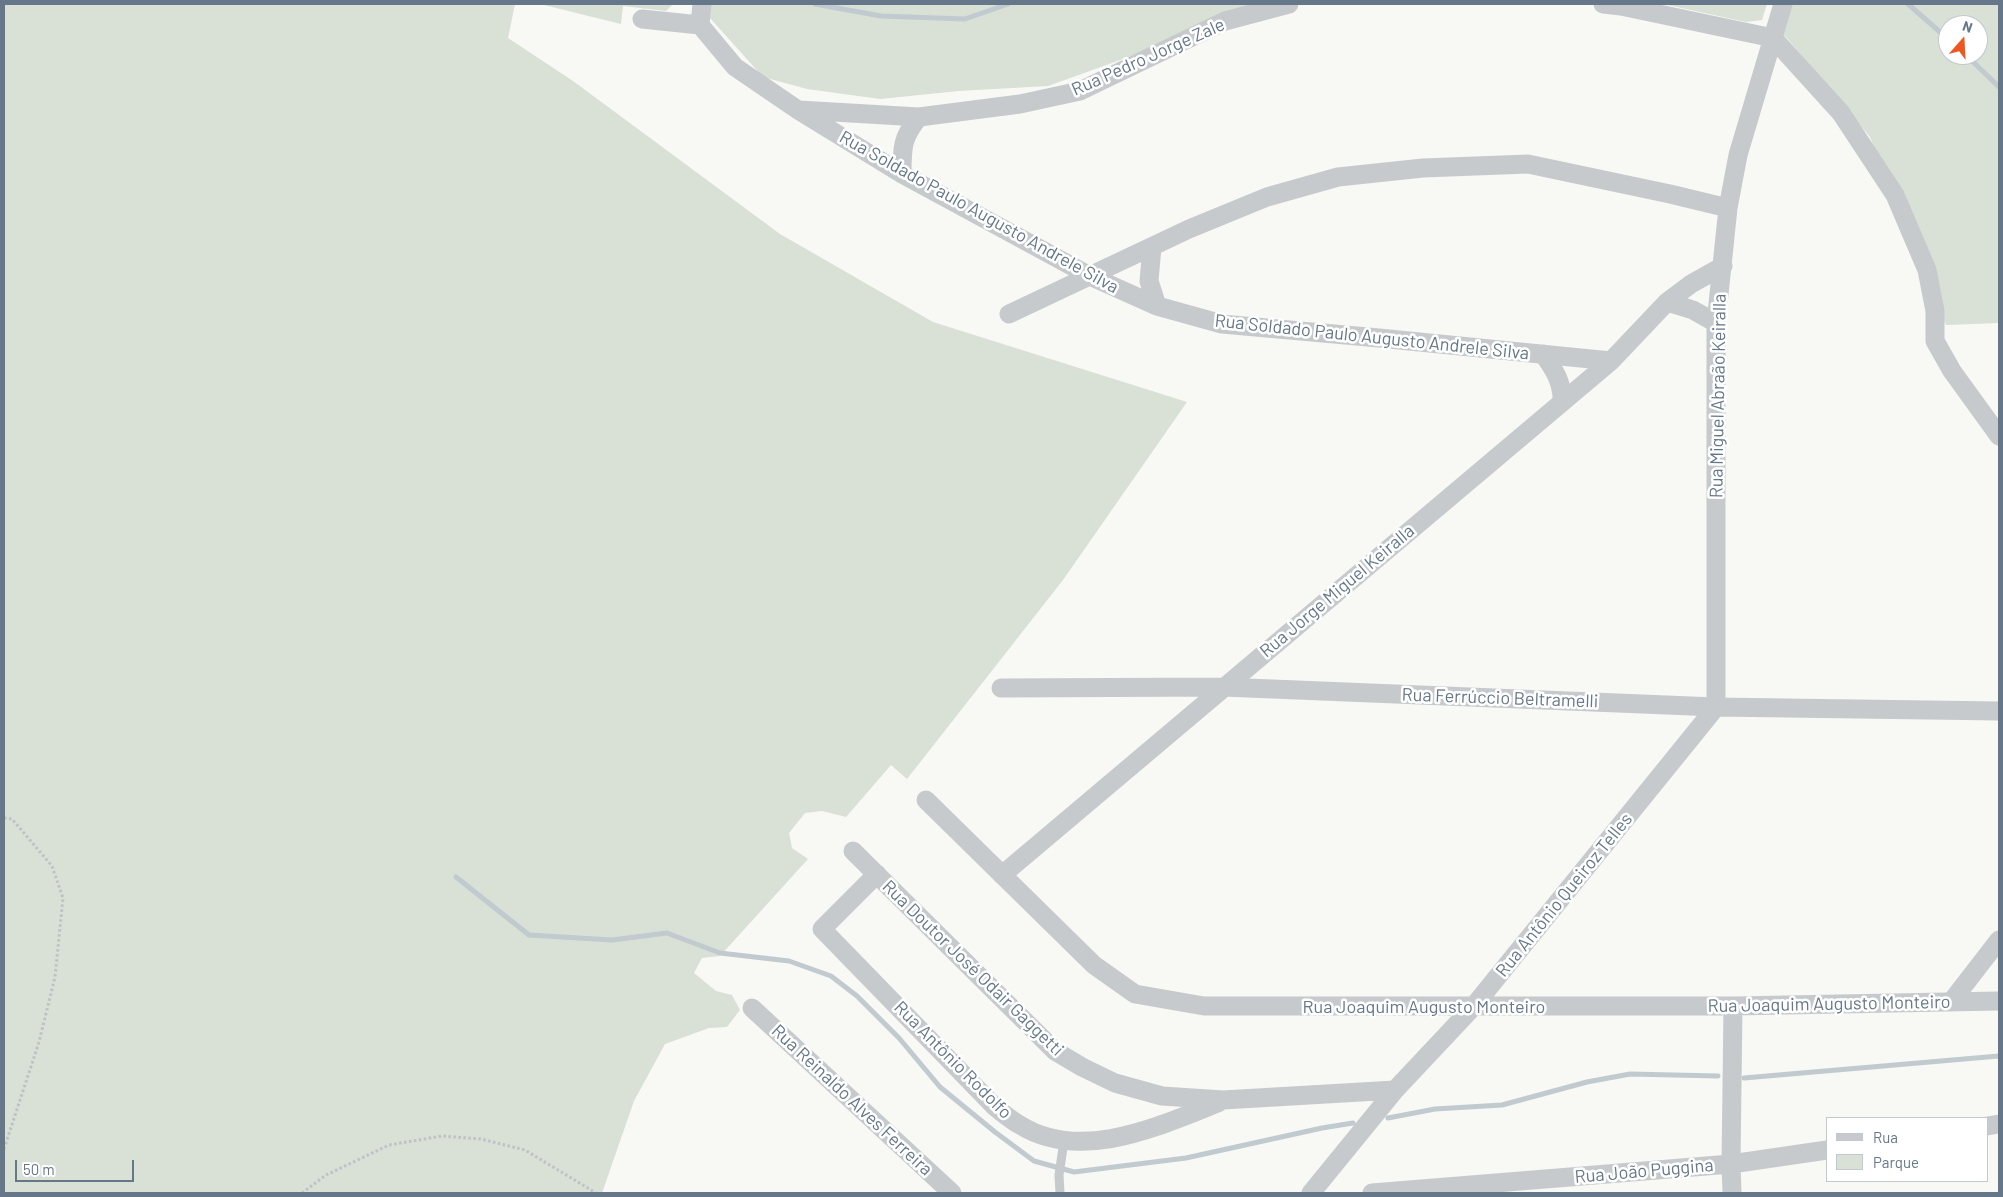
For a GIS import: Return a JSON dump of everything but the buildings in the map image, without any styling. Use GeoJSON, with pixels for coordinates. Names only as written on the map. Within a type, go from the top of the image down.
{"type":"FeatureCollection","features":[{"type":"Feature","properties":{"kind":"street"},"geometry":{"type":"LineString","coordinates":[[642,19],[700,25],[702,4]]}},
{"type":"Feature","properties":{"kind":"street","name":"Rua Pedro Jorge Zale"},"geometry":{"type":"LineString","coordinates":[[798,110],[919,117],[1020,104],[1080,91],[1225,21],[1289,4]]}},
{"type":"Feature","properties":{"kind":"street"},"geometry":{"type":"LineString","coordinates":[[1603,4],[1621,6],[1773,38],[1840,113],[1896,195],[1927,270],[1935,311],[1935,341],[1952,371],[1999,436]]}},
{"type":"Feature","properties":{"kind":"street","name":"Rua Miguel Abraão Keiralla"},"geometry":{"type":"LineString","coordinates":[[1716,707],[1716,323],[1728,208],[1738,155],[1783,4]]}},
{"type":"Feature","properties":{"kind":"street","name":"Rua Soldado Paulo Augusto Andrele Silva"},"geometry":{"type":"LineString","coordinates":[[700,25],[736,66],[798,110],[902,174],[1090,276],[1157,306],[1222,324],[1611,361]]}},
{"type":"Feature","properties":{"kind":"street"},"geometry":{"type":"LineString","coordinates":[[902,174],[902,150],[907,131],[919,117]]}},
{"type":"Feature","properties":{"kind":"street"},"geometry":{"type":"LineString","coordinates":[[1009,314],[1152,247],[1267,197],[1338,177],[1423,168],[1528,164],[1728,208]]}},
{"type":"Feature","properties":{"kind":"street"},"geometry":{"type":"LineString","coordinates":[[1152,247],[1149,281],[1157,306]]}},
{"type":"Feature","properties":{"kind":"street","name":"Rua Jorge Miguel Keiralla"},"geometry":{"type":"LineString","coordinates":[[1002,875],[1611,361],[1667,302],[1692,284],[1723,266]]}},
{"type":"Feature","properties":{"kind":"street"},"geometry":{"type":"LineString","coordinates":[[1667,302],[1693,310],[1716,323]]}},
{"type":"Feature","properties":{"kind":"street"},"geometry":{"type":"LineString","coordinates":[[1544,354],[1563,390],[1562,402]]}},
{"type":"Feature","properties":{"kind":"street","name":"Rua Ferrúccio Beltramelli"},"geometry":{"type":"LineString","coordinates":[[1001,688],[1223,687],[1716,707],[1999,711]]}},
{"type":"Feature","properties":{"kind":"street","name":"Rua Antônio Queiroz Telles"},"geometry":{"type":"LineString","coordinates":[[1311,1193],[1395,1090],[1473,1007],[1716,707]]}},
{"type":"Feature","properties":{"kind":"street","name":"Rua Joaquim Augusto Monteiro"},"geometry":{"type":"LineString","coordinates":[[926,800],[1094,966],[1135,994],[1204,1006],[1733,1006],[1999,1001]]}},
{"type":"Feature","properties":{"kind":"street","name":"Rua Doutor José Odair Gaggetti"},"geometry":{"type":"LineString","coordinates":[[853,851],[1054,1051],[1115,1083],[1162,1096],[1223,1100],[1395,1090]]}},
{"type":"Feature","properties":{"kind":"street","name":"Rua Antônio Rodolfo"},"geometry":{"type":"LineString","coordinates":[[877,874],[822,928],[995,1107],[1021,1126],[1064,1141],[1090,1141],[1144,1132],[1223,1100]]}},
{"type":"Feature","properties":{"kind":"street"},"geometry":{"type":"LineString","coordinates":[[1951,1002],[1999,940]]}},
{"type":"Feature","properties":{"kind":"street"},"geometry":{"type":"LineString","coordinates":[[1732,1193],[1730,1164],[1733,1006]]}},
{"type":"Feature","properties":{"kind":"street","name":"Rua Reinaldo Alves Ferreira"},"geometry":{"type":"LineString","coordinates":[[752,1008],[952,1193]]}},
{"type":"Feature","properties":{"kind":"street","name":"Rua João Puggina"},"geometry":{"type":"LineString","coordinates":[[1372,1193],[1730,1164],[1826,1150]]}},
{"type":"Feature","properties":{"kind":"lane"},"geometry":{"type":"LineString","coordinates":[[1060,1193],[1059,1176],[1064,1141]]}},
{"type":"Feature","properties":{"kind":"path"},"geometry":{"type":"LineString","coordinates":[[4,818],[12,819],[52,866],[63,898],[55,977],[39,1042],[4,1149]]}},
{"type":"Feature","properties":{"kind":"path"},"geometry":{"type":"LineString","coordinates":[[302,1193],[326,1175],[389,1145],[442,1136],[482,1139],[525,1150],[596,1193]]}},
{"type":"Feature","properties":{"kind":"green space"},"geometry":{"type":"Polygon","coordinates":[[[4,4],[515,4],[508,38],[573,81],[780,234],[933,322],[1187,402],[1063,580],[907,779],[891,765],[846,817],[822,811],[805,813],[789,833],[792,848],[808,859],[720,956],[702,958],[694,973],[716,991],[732,995],[740,1010],[727,1027],[709,1028],[665,1044],[634,1101],[602,1193],[4,1193],[4,4]]]}},
{"type":"Feature","properties":{"kind":"green space"},"geometry":{"type":"Polygon","coordinates":[[[540,4],[673,4],[666,11],[623,6],[621,24],[540,4]]]}},
{"type":"Feature","properties":{"kind":"green space"},"geometry":{"type":"Polygon","coordinates":[[[711,4],[1276,4],[1048,86],[959,91],[880,99],[807,89],[763,77],[710,18],[711,4]]]}},
{"type":"Feature","properties":{"kind":"green space"},"geometry":{"type":"Polygon","coordinates":[[[1663,4],[1767,4],[1762,20],[1746,22],[1663,4]]]}},
{"type":"Feature","properties":{"kind":"green space"},"geometry":{"type":"Polygon","coordinates":[[[1775,4],[1999,4],[1999,323],[1946,325],[1870,137],[1786,37],[1768,24],[1775,4]]]}},
{"type":"Feature","properties":{"kind":"waterway"},"geometry":{"type":"LineString","coordinates":[[815,4],[881,16],[965,19],[1008,4]]}},
{"type":"Feature","properties":{"kind":"waterway"},"geometry":{"type":"LineString","coordinates":[[1908,4],[1938,30]]}},
{"type":"Feature","properties":{"kind":"waterway"},"geometry":{"type":"LineString","coordinates":[[1976,65],[1999,87]]}},
{"type":"Feature","properties":{"kind":"waterway"},"geometry":{"type":"LineString","coordinates":[[456,877],[529,935],[612,940],[667,933],[720,953],[789,961],[831,976],[857,996],[899,1038],[940,1087],[995,1132],[1034,1161],[1074,1172],[1186,1158],[1353,1123]]}},
{"type":"Feature","properties":{"kind":"waterway"},"geometry":{"type":"LineString","coordinates":[[1744,1078],[1999,1056]]}},
{"type":"Feature","properties":{"kind":"waterway"},"geometry":{"type":"LineString","coordinates":[[1388,1118],[1435,1109],[1502,1105],[1587,1082],[1630,1074],[1718,1076]]}}]}
